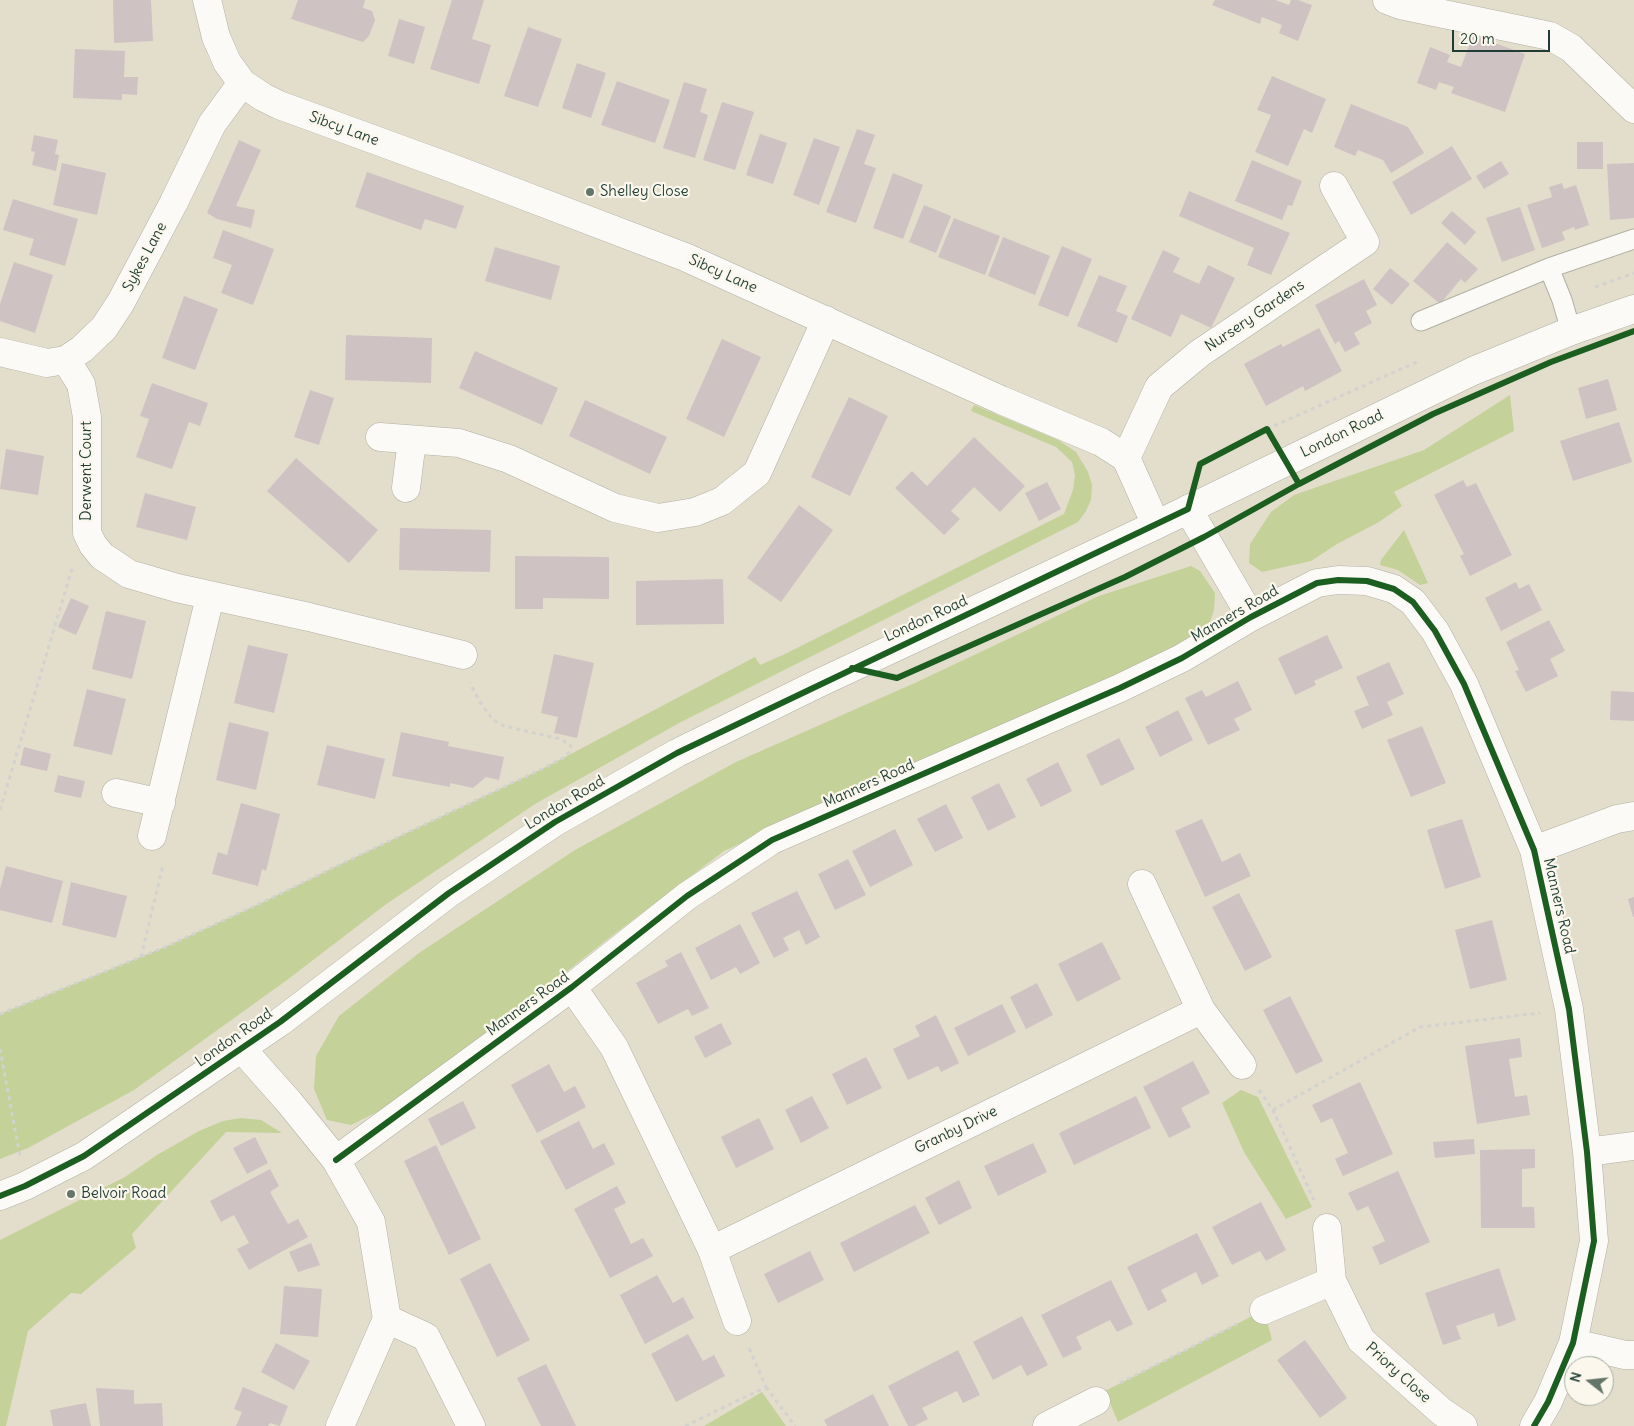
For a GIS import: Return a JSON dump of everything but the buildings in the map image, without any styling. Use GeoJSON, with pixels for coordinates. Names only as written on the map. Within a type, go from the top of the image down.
{"type":"FeatureCollection","features":[{"type":"Feature","properties":{"kind":"street"},"geometry":{"type":"LineString","coordinates":[[207,0],[216,37],[227,62],[242,84]]}},
{"type":"Feature","properties":{"kind":"street"},"geometry":{"type":"LineString","coordinates":[[1387,0],[1550,36],[1571,48],[1634,109]]}},
{"type":"Feature","properties":{"kind":"street","name":"Sibcy Lane"},"geometry":{"type":"LineString","coordinates":[[242,84],[279,105],[468,174],[685,257],[1001,400],[1101,442],[1126,458]]}},
{"type":"Feature","properties":{"kind":"street","name":"Sykes Lane"},"geometry":{"type":"LineString","coordinates":[[66,360],[82,349],[104,328],[172,204],[212,124],[242,84]]}},
{"type":"Feature","properties":{"kind":"street","name":"Nursery Gardens"},"geometry":{"type":"LineString","coordinates":[[1126,458],[1159,387],[1200,353],[1366,242],[1334,186]]}},
{"type":"Feature","properties":{"kind":"street","name":"London Road"},"geometry":{"type":"LineString","coordinates":[[0,1196],[25,1186],[84,1156],[280,1022],[449,893],[555,822],[677,752],[1156,525],[1473,372],[1571,331],[1634,309]]}},
{"type":"Feature","properties":{"kind":"street"},"geometry":{"type":"LineString","coordinates":[[380,437],[459,443],[509,459],[615,508],[658,518],[695,512],[722,500],[757,473],[826,320]]}},
{"type":"Feature","properties":{"kind":"street"},"geometry":{"type":"LineString","coordinates":[[0,352],[47,363],[66,360]]}},
{"type":"Feature","properties":{"kind":"street","name":"Derwent Court"},"geometry":{"type":"LineString","coordinates":[[66,360],[81,384],[87,417],[87,533],[93,545],[102,556],[129,574],[210,597],[309,616],[463,655]]}},
{"type":"Feature","properties":{"kind":"street"},"geometry":{"type":"LineString","coordinates":[[406,488],[412,440]]}},
{"type":"Feature","properties":{"kind":"street"},"geometry":{"type":"LineString","coordinates":[[1126,458],[1156,525]]}},
{"type":"Feature","properties":{"kind":"street","name":"Manners Road"},"geometry":{"type":"LineString","coordinates":[[1188,508],[1251,617]]}},
{"type":"Feature","properties":{"kind":"street","name":"Manners Road"},"geometry":{"type":"LineString","coordinates":[[336,1160],[572,988],[687,896],[772,840],[1120,688],[1182,658],[1251,617],[1317,583],[1338,580],[1367,581],[1394,589],[1412,602],[1435,631],[1464,684],[1534,850],[1569,1009],[1587,1152],[1594,1241],[1573,1343],[1548,1402],[1534,1426]]}},
{"type":"Feature","properties":{"kind":"street"},"geometry":{"type":"LineString","coordinates":[[152,836],[210,597]]}},
{"type":"Feature","properties":{"kind":"street"},"geometry":{"type":"LineString","coordinates":[[116,792],[161,803]]}},
{"type":"Feature","properties":{"kind":"street"},"geometry":{"type":"LineString","coordinates":[[1534,850],[1617,819],[1634,816]]}},
{"type":"Feature","properties":{"kind":"street"},"geometry":{"type":"LineString","coordinates":[[1142,884],[1201,1010],[1242,1065]]}},
{"type":"Feature","properties":{"kind":"street"},"geometry":{"type":"LineString","coordinates":[[572,988],[614,1047],[712,1250],[737,1321]]}},
{"type":"Feature","properties":{"kind":"street","name":"Granby Drive"},"geometry":{"type":"LineString","coordinates":[[712,1250],[1201,1010]]}},
{"type":"Feature","properties":{"kind":"street"},"geometry":{"type":"LineString","coordinates":[[242,1049],[289,1102],[336,1160],[371,1222],[387,1319],[340,1426]]}},
{"type":"Feature","properties":{"kind":"street"},"geometry":{"type":"LineString","coordinates":[[1587,1152],[1634,1146]]}},
{"type":"Feature","properties":{"kind":"street","name":"Priory Close"},"geometry":{"type":"LineString","coordinates":[[1326,1228],[1332,1282],[1362,1340],[1442,1412],[1463,1426]]}},
{"type":"Feature","properties":{"kind":"street"},"geometry":{"type":"LineString","coordinates":[[1264,1310],[1332,1282]]}},
{"type":"Feature","properties":{"kind":"street"},"geometry":{"type":"LineString","coordinates":[[387,1319],[426,1337],[471,1426]]}},
{"type":"Feature","properties":{"kind":"street"},"geometry":{"type":"LineString","coordinates":[[1573,1343],[1625,1355],[1634,1355]]}},
{"type":"Feature","properties":{"kind":"street"},"geometry":{"type":"LineString","coordinates":[[1047,1426],[1096,1401]]}},
{"type":"Feature","properties":{"kind":"lane"},"geometry":{"type":"LineString","coordinates":[[1421,321],[1549,268],[1634,239]]}},
{"type":"Feature","properties":{"kind":"lane"},"geometry":{"type":"LineString","coordinates":[[1549,268],[1562,300],[1571,331]]}},
{"type":"Feature","properties":{"kind":"path"},"geometry":{"type":"LineString","coordinates":[[1258,434],[1267,429],[1285,462]]}},
{"type":"Feature","properties":{"kind":"path"},"geometry":{"type":"LineString","coordinates":[[0,810],[73,565],[87,533]]}},
{"type":"Feature","properties":{"kind":"path"},"geometry":{"type":"LineString","coordinates":[[0,1014],[141,957],[259,904],[565,757],[570,751],[571,746],[561,739],[504,726],[493,720],[480,702],[468,678],[463,655]]}},
{"type":"Feature","properties":{"kind":"path"},"geometry":{"type":"LineString","coordinates":[[141,957],[166,855],[152,836]]}},
{"type":"Feature","properties":{"kind":"path"},"geometry":{"type":"LineString","coordinates":[[1273,1110],[1420,1027],[1569,1009]]}},
{"type":"Feature","properties":{"kind":"path"},"geometry":{"type":"LineString","coordinates":[[0,1049],[25,1186]]}},
{"type":"Feature","properties":{"kind":"path"},"geometry":{"type":"LineString","coordinates":[[1242,1065],[1273,1110],[1326,1228]]}},
{"type":"Feature","properties":{"kind":"path"},"geometry":{"type":"LineString","coordinates":[[1096,1401],[1105,1391],[1264,1310]]}},
{"type":"Feature","properties":{"kind":"path"},"geometry":{"type":"LineString","coordinates":[[737,1321],[766,1387],[795,1426]]}},
{"type":"Feature","properties":{"kind":"path"},"geometry":{"type":"LineString","coordinates":[[685,1426],[693,1424],[766,1387]]}},
{"type":"Feature","properties":{"kind":"green space"},"geometry":{"type":"Polygon","coordinates":[[[1510,395],[1514,431],[1394,492],[1402,506],[1379,522],[1337,544],[1311,561],[1262,572],[1249,563],[1250,544],[1271,512],[1294,495],[1424,450],[1510,395]]]}},
{"type":"Feature","properties":{"kind":"green space"},"geometry":{"type":"Polygon","coordinates":[[[974,405],[1058,440],[1076,452],[1088,472],[1092,485],[1091,500],[1078,522],[681,722],[535,804],[385,905],[287,980],[134,1090],[28,1148],[0,1159],[0,1014],[165,947],[259,904],[546,767],[755,657],[760,665],[785,654],[1064,514],[1073,490],[1075,475],[1072,462],[1056,447],[971,411],[974,405]]]}},
{"type":"Feature","properties":{"kind":"green space"},"geometry":{"type":"Polygon","coordinates":[[[1404,530],[1428,583],[1420,585],[1398,570],[1380,565],[1381,560],[1404,530]]]}},
{"type":"Feature","properties":{"kind":"green space"},"geometry":{"type":"Polygon","coordinates":[[[1191,566],[1200,571],[1215,593],[1214,610],[1209,625],[1136,669],[881,779],[724,851],[609,938],[494,1029],[387,1107],[351,1125],[327,1120],[314,1089],[316,1056],[339,1016],[419,953],[575,850],[736,762],[917,682],[1099,596],[1191,566]]]}},
{"type":"Feature","properties":{"kind":"green space"},"geometry":{"type":"Polygon","coordinates":[[[1241,1090],[1258,1097],[1312,1207],[1286,1219],[1244,1152],[1222,1103],[1241,1090]]]}},
{"type":"Feature","properties":{"kind":"green space"},"geometry":{"type":"Polygon","coordinates":[[[241,1118],[261,1120],[282,1133],[226,1132],[132,1234],[136,1248],[81,1294],[71,1293],[28,1331],[6,1426],[0,1426],[0,1240],[125,1177],[157,1155],[199,1131],[223,1121],[241,1118]]]}},
{"type":"Feature","properties":{"kind":"green space"},"geometry":{"type":"Polygon","coordinates":[[[1264,1310],[1272,1340],[1118,1422],[1105,1391],[1264,1310]]]}},
{"type":"Feature","properties":{"kind":"green space"},"geometry":{"type":"Polygon","coordinates":[[[762,1392],[786,1426],[704,1426],[762,1392]]]}},
{"type":"Feature","properties":{"kind":"cycle path"},"geometry":{"type":"LineString","coordinates":[[852,668],[897,678],[1125,577],[1204,537],[1299,484],[1433,414],[1551,362],[1634,331]]}},
{"type":"Feature","properties":{"kind":"cycle path"},"geometry":{"type":"LineString","coordinates":[[0,1196],[25,1186],[84,1156],[280,1022],[449,893],[555,822],[677,753],[1188,509],[1200,464],[1267,429],[1299,484]]}},
{"type":"Feature","properties":{"kind":"cycle path"},"geometry":{"type":"LineString","coordinates":[[336,1160],[572,987],[687,896],[772,840],[1120,688],[1182,658],[1251,617],[1317,583],[1338,580],[1367,581],[1394,589],[1413,602],[1435,631],[1464,684],[1534,850],[1569,1009],[1587,1152],[1594,1241],[1573,1343],[1548,1402],[1534,1426]]}},
{"type":"Feature","properties":{"kind":"place","name":"Shelley Close"},"geometry":{"type":"Point","coordinates":[590,192]}},
{"type":"Feature","properties":{"kind":"place","name":"Belvoir Road"},"geometry":{"type":"Point","coordinates":[71,1194]}}]}
